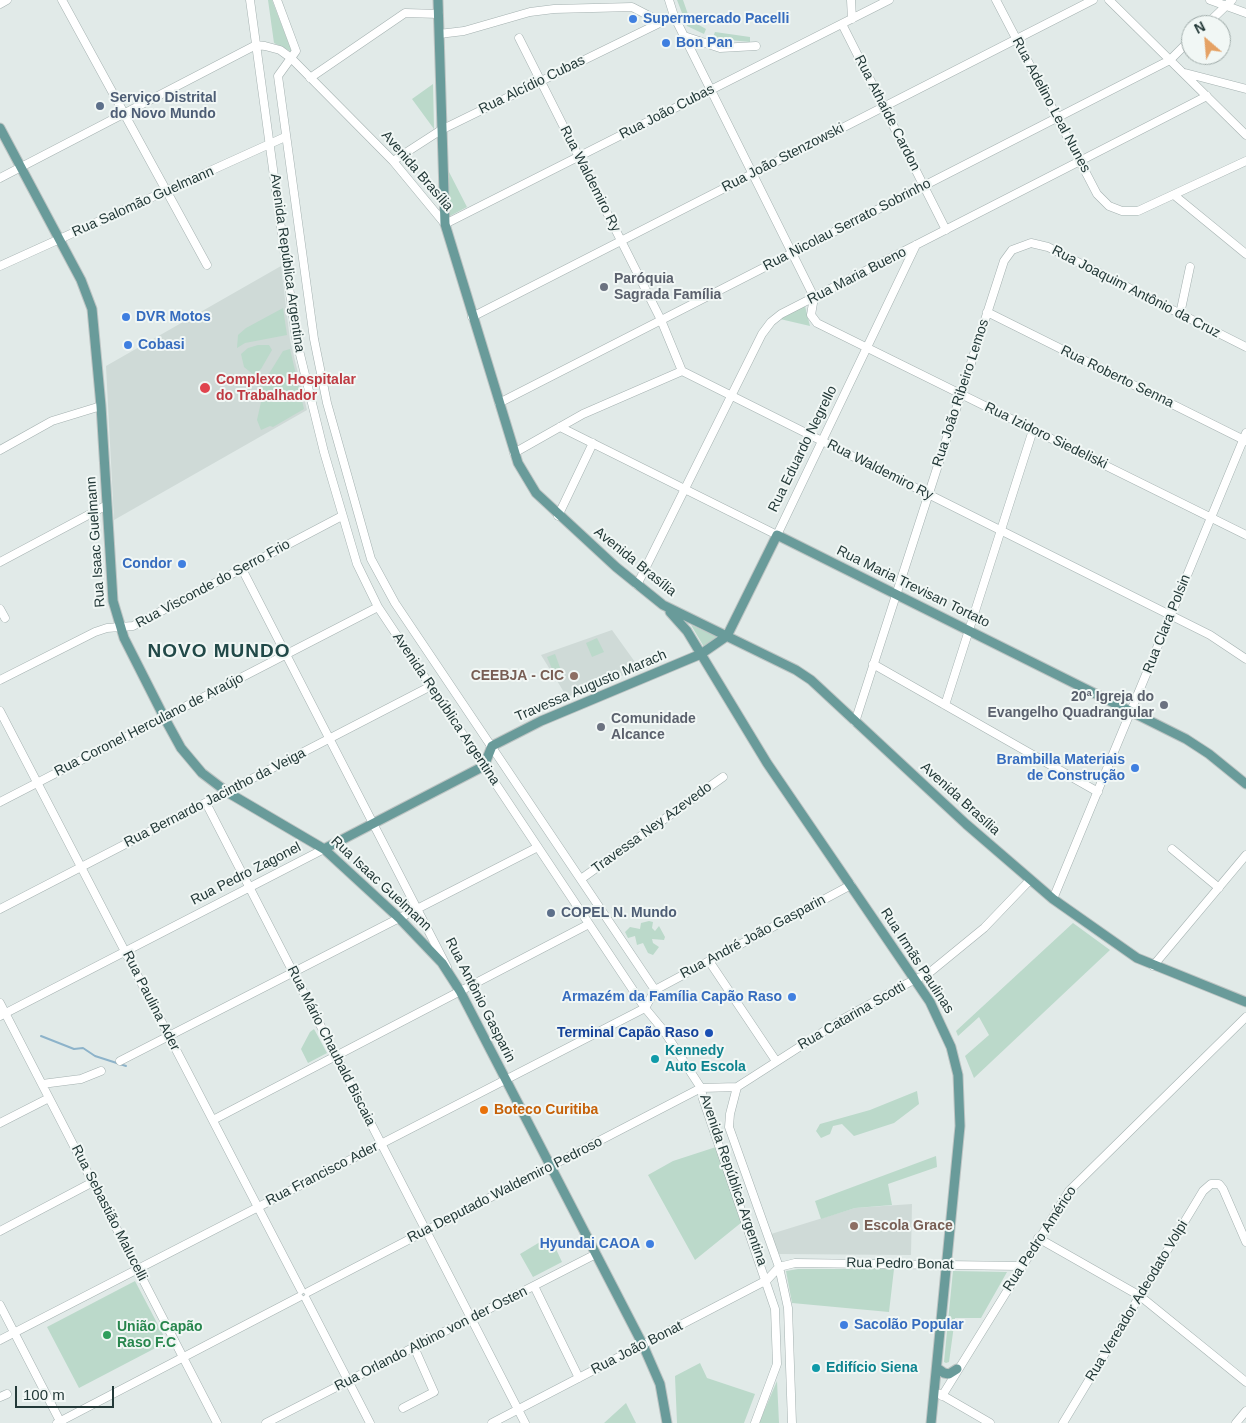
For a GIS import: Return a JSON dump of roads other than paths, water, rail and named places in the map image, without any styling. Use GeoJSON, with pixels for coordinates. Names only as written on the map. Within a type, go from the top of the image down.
{"type":"FeatureCollection","features":[{"type":"Feature","properties":{"kind":"main road"},"geometry":{"type":"LineString","coordinates":[[438,0],[445,224]]}},
{"type":"Feature","properties":{"kind":"main road","name":"Rua Isaac Guelmann"},"geometry":{"type":"LineString","coordinates":[[0,128],[81,280],[92,309],[101,406],[111,590],[120,627],[164,717],[191,761],[214,783],[324,849],[433,952],[455,981]]}},
{"type":"Feature","properties":{"kind":"main road","name":"Avenida Brasília"},"geometry":{"type":"LineString","coordinates":[[445,224],[514,453],[528,482],[558,516],[637,585],[663,605],[811,680],[855,722],[1053,899],[1137,958],[1246,1002]]}},
{"type":"Feature","properties":{"kind":"main road","name":"Rua Maria Trevisan Tortato"},"geometry":{"type":"LineString","coordinates":[[777,535],[1199,746],[1246,784]]}},
{"type":"Feature","properties":{"kind":"main road","name":"Rua Eduardo Negrello"},"geometry":{"type":"LineString","coordinates":[[701,654],[727,636],[777,535]]}},
{"type":"Feature","properties":{"kind":"main road","name":"Rua Irmãs Paulinas"},"geometry":{"type":"LineString","coordinates":[[663,605],[682,624],[763,757],[915,980],[945,1032],[958,1075],[960,1126],[931,1423]]}},
{"type":"Feature","properties":{"kind":"main road","name":"Travessa Augusto Marach"},"geometry":{"type":"LineString","coordinates":[[492,746],[548,718],[701,654]]}},
{"type":"Feature","properties":{"kind":"main road"},"geometry":{"type":"LineString","coordinates":[[484,766],[492,746]]}},
{"type":"Feature","properties":{"kind":"main road","name":"Rua Pedro Zagonel"},"geometry":{"type":"LineString","coordinates":[[324,849],[484,766]]}},
{"type":"Feature","properties":{"kind":"main road","name":"Rua Antônio Gasparin"},"geometry":{"type":"LineString","coordinates":[[455,981],[643,1345],[660,1384],[667,1423]]}},
{"type":"Feature","properties":{"kind":"main road"},"geometry":{"type":"LineString","coordinates":[[937,1368],[949,1374],[957,1369]]}},
{"type":"Feature","properties":{"kind":"street"},"geometry":{"type":"LineString","coordinates":[[0,4],[7,0]]}},
{"type":"Feature","properties":{"kind":"street"},"geometry":{"type":"LineString","coordinates":[[62,0],[207,265]]}},
{"type":"Feature","properties":{"kind":"street","name":"Avenida República Argentina"},"geometry":{"type":"LineString","coordinates":[[250,0],[296,338],[311,403],[342,516],[361,576],[378,607],[589,924],[645,1008],[664,1031],[702,1088],[703,1099],[767,1280],[775,1309],[777,1364],[755,1423]]}},
{"type":"Feature","properties":{"kind":"street"},"geometry":{"type":"LineString","coordinates":[[277,0],[295,47],[295,53],[291,58]]}},
{"type":"Feature","properties":{"kind":"street"},"geometry":{"type":"LineString","coordinates":[[670,0],[674,16],[814,297]]}},
{"type":"Feature","properties":{"kind":"street"},"geometry":{"type":"LineString","coordinates":[[851,0],[852,19]]}},
{"type":"Feature","properties":{"kind":"street","name":"Rua João Cubas"},"geometry":{"type":"LineString","coordinates":[[445,224],[889,0]]}},
{"type":"Feature","properties":{"kind":"street","name":"Rua Adelino Leal Nunes"},"geometry":{"type":"LineString","coordinates":[[996,0],[1097,194],[1109,206],[1131,212],[1146,208],[1174,195]]}},
{"type":"Feature","properties":{"kind":"street","name":"Rua João Stenzowski"},"geometry":{"type":"LineString","coordinates":[[472,317],[1093,0]]}},
{"type":"Feature","properties":{"kind":"street"},"geometry":{"type":"LineString","coordinates":[[1109,0],[1246,134]]}},
{"type":"Feature","properties":{"kind":"street"},"geometry":{"type":"LineString","coordinates":[[1210,0],[1246,13]]}},
{"type":"Feature","properties":{"kind":"street"},"geometry":{"type":"LineString","coordinates":[[1217,15],[1232,0]]}},
{"type":"Feature","properties":{"kind":"street"},"geometry":{"type":"LineString","coordinates":[[439,34],[464,31],[530,12],[554,9],[632,7],[661,22]]}},
{"type":"Feature","properties":{"kind":"street"},"geometry":{"type":"LineString","coordinates":[[310,78],[403,14],[439,14]]}},
{"type":"Feature","properties":{"kind":"street","name":"Rua Alcídio Cubas"},"geometry":{"type":"LineString","coordinates":[[393,161],[441,130],[674,16]]}},
{"type":"Feature","properties":{"kind":"street","name":"Rua Athaíde Cardon"},"geometry":{"type":"LineString","coordinates":[[842,24],[946,230]]}},
{"type":"Feature","properties":{"kind":"street"},"geometry":{"type":"LineString","coordinates":[[684,36],[720,48],[756,46]]}},
{"type":"Feature","properties":{"kind":"street","name":"Rua Waldemiro Ry"},"geometry":{"type":"LineString","coordinates":[[519,38],[660,320],[682,371],[1171,615],[1219,640],[1246,659]]}},
{"type":"Feature","properties":{"kind":"street"},"geometry":{"type":"LineString","coordinates":[[0,178],[256,45]]}},
{"type":"Feature","properties":{"kind":"street","name":"Avenida Brasília"},"geometry":{"type":"LineString","coordinates":[[256,45],[275,48],[291,58],[393,161],[445,224]]}},
{"type":"Feature","properties":{"kind":"street","name":"Rua Nicolau Serrato Sobrinho"},"geometry":{"type":"LineString","coordinates":[[499,403],[1170,60],[1181,49]]}},
{"type":"Feature","properties":{"kind":"street","name":"Avenida República Argentina"},"geometry":{"type":"LineString","coordinates":[[291,58],[278,76],[314,339],[322,384],[371,559],[395,604],[655,990]]}},
{"type":"Feature","properties":{"kind":"street"},"geometry":{"type":"LineString","coordinates":[[1183,73],[1246,89]]}},
{"type":"Feature","properties":{"kind":"street","name":"Rua Maria Bueno"},"geometry":{"type":"LineString","coordinates":[[637,585],[771,322],[814,297],[1207,96]]}},
{"type":"Feature","properties":{"kind":"street","name":"Rua Salomão Guelmann"},"geometry":{"type":"LineString","coordinates":[[0,266],[285,137]]}},
{"type":"Feature","properties":{"kind":"street"},"geometry":{"type":"LineString","coordinates":[[1246,161],[1174,195],[1246,254]]}},
{"type":"Feature","properties":{"kind":"street","name":"Rua João Ribeiro Lemos"},"geometry":{"type":"LineString","coordinates":[[855,722],[1004,261],[1012,250],[1024,244]]}},
{"type":"Feature","properties":{"kind":"street","name":"Rua Joaquim Antônio da Cruz"},"geometry":{"type":"LineString","coordinates":[[1024,244],[1048,247],[1246,347]]}},
{"type":"Feature","properties":{"kind":"street","name":"Rua Eduardo Negrello"},"geometry":{"type":"LineString","coordinates":[[777,535],[916,245]]}},
{"type":"Feature","properties":{"kind":"street"},"geometry":{"type":"LineString","coordinates":[[1180,314],[1190,268]]}},
{"type":"Feature","properties":{"kind":"street","name":"Rua Izidoro Siedeliski"},"geometry":{"type":"LineString","coordinates":[[814,297],[812,315],[817,323],[1246,535]]}},
{"type":"Feature","properties":{"kind":"street","name":"Rua Roberto Senna"},"geometry":{"type":"LineString","coordinates":[[988,312],[1245,438]]}},
{"type":"Feature","properties":{"kind":"street"},"geometry":{"type":"LineString","coordinates":[[514,453],[583,414],[682,371]]}},
{"type":"Feature","properties":{"kind":"street"},"geometry":{"type":"LineString","coordinates":[[0,450],[52,421],[101,406]]}},
{"type":"Feature","properties":{"kind":"street","name":"Rua Maria Trevisan Tortato"},"geometry":{"type":"LineString","coordinates":[[560,427],[777,535]]}},
{"type":"Feature","properties":{"kind":"street"},"geometry":{"type":"LineString","coordinates":[[945,705],[1033,430]]}},
{"type":"Feature","properties":{"kind":"street","name":"Rua Clara Polsin"},"geometry":{"type":"LineString","coordinates":[[1053,899],[1245,438]]}},
{"type":"Feature","properties":{"kind":"street"},"geometry":{"type":"LineString","coordinates":[[558,516],[593,443]]}},
{"type":"Feature","properties":{"kind":"street"},"geometry":{"type":"LineString","coordinates":[[0,562],[107,505]]}},
{"type":"Feature","properties":{"kind":"street","name":"Rua Visconde do Serro Frio"},"geometry":{"type":"LineString","coordinates":[[0,680],[88,635],[107,628],[133,626],[342,516]]}},
{"type":"Feature","properties":{"kind":"street","name":"Rua Antônio Gasparin"},"geometry":{"type":"LineString","coordinates":[[242,569],[455,981]]}},
{"type":"Feature","properties":{"kind":"street","name":"Rua Coronel Herculano de Araújo"},"geometry":{"type":"LineString","coordinates":[[0,802],[378,607]]}},
{"type":"Feature","properties":{"kind":"street"},"geometry":{"type":"LineString","coordinates":[[0,609],[5,618]]}},
{"type":"Feature","properties":{"kind":"street"},"geometry":{"type":"LineString","coordinates":[[873,664],[1098,792]]}},
{"type":"Feature","properties":{"kind":"street","name":"Rua Bernardo Jacintho da Veiga"},"geometry":{"type":"LineString","coordinates":[[0,910],[431,686]]}},
{"type":"Feature","properties":{"kind":"street","name":"Rua Paulina Ader"},"geometry":{"type":"LineString","coordinates":[[0,711],[370,1423]]}},
{"type":"Feature","properties":{"kind":"street","name":"Travessa Ney Azevedo"},"geometry":{"type":"LineString","coordinates":[[581,879],[723,777]]}},
{"type":"Feature","properties":{"kind":"street","name":"Rua Mário Chaubald Biscaia"},"geometry":{"type":"LineString","coordinates":[[206,803],[525,1423]]}},
{"type":"Feature","properties":{"kind":"street"},"geometry":{"type":"LineString","coordinates":[[120,1061],[538,847]]}},
{"type":"Feature","properties":{"kind":"street","name":"Rua Pedro Zagonel"},"geometry":{"type":"LineString","coordinates":[[3,1014],[324,849]]}},
{"type":"Feature","properties":{"kind":"street"},"geometry":{"type":"LineString","coordinates":[[1172,849],[1218,888]]}},
{"type":"Feature","properties":{"kind":"street"},"geometry":{"type":"LineString","coordinates":[[1153,966],[1246,855]]}},
{"type":"Feature","properties":{"kind":"street","name":"Rua Catarina Scotti"},"geometry":{"type":"LineString","coordinates":[[737,1087],[843,1019],[929,973],[984,928],[1030,880]]}},
{"type":"Feature","properties":{"kind":"street","name":"Rua André João Gasparin"},"geometry":{"type":"LineString","coordinates":[[655,990],[851,885]]}},
{"type":"Feature","properties":{"kind":"street"},"geometry":{"type":"LineString","coordinates":[[213,1120],[589,924]]}},
{"type":"Feature","properties":{"kind":"street"},"geometry":{"type":"LineString","coordinates":[[709,961],[776,1061]]}},
{"type":"Feature","properties":{"kind":"street"},"geometry":{"type":"LineString","coordinates":[[645,1008],[655,990]]}},
{"type":"Feature","properties":{"kind":"street","name":"Rua Sebastião Malucelli"},"geometry":{"type":"LineString","coordinates":[[0,1003],[3,1014],[42,1084],[217,1423]]}},
{"type":"Feature","properties":{"kind":"street","name":"Rua Francisco Ader"},"geometry":{"type":"LineString","coordinates":[[0,1340],[645,1008]]}},
{"type":"Feature","properties":{"kind":"street","name":"Rua Pedro Américo"},"geometry":{"type":"LineString","coordinates":[[942,1396],[1038,1238],[1062,1200],[1078,1180],[1246,1017]]}},
{"type":"Feature","properties":{"kind":"street"},"geometry":{"type":"LineString","coordinates":[[42,1084],[81,1079],[101,1071]]}},
{"type":"Feature","properties":{"kind":"street"},"geometry":{"type":"LineString","coordinates":[[702,1088],[737,1087]]}},
{"type":"Feature","properties":{"kind":"street","name":"Avenida República Argentina"},"geometry":{"type":"LineString","coordinates":[[737,1087],[730,1114],[729,1127],[779,1267],[789,1315],[792,1423]]}},
{"type":"Feature","properties":{"kind":"street","name":"Rua Deputado Waldemiro Pedroso"},"geometry":{"type":"LineString","coordinates":[[59,1422],[702,1088]]}},
{"type":"Feature","properties":{"kind":"street"},"geometry":{"type":"LineString","coordinates":[[0,1124],[49,1098]]}},
{"type":"Feature","properties":{"kind":"street"},"geometry":{"type":"LineString","coordinates":[[0,1231],[93,1182]]}},
{"type":"Feature","properties":{"kind":"street","name":"Rua Vereador Adeodato Volpi"},"geometry":{"type":"LineString","coordinates":[[1063,1423],[1203,1191],[1215,1182],[1223,1189],[1246,1242]]}},
{"type":"Feature","properties":{"kind":"street"},"geometry":{"type":"LineString","coordinates":[[1038,1238],[1140,1296],[1246,1382]]}},
{"type":"Feature","properties":{"kind":"street","name":"Rua Orlando Albino von der Osten"},"geometry":{"type":"LineString","coordinates":[[266,1423],[596,1254]]}},
{"type":"Feature","properties":{"kind":"street","name":"Rua Pedro Bonat"},"geometry":{"type":"LineString","coordinates":[[779,1267],[795,1263],[1021,1266]]}},
{"type":"Feature","properties":{"kind":"street","name":"Rua João Bonat"},"geometry":{"type":"LineString","coordinates":[[492,1423],[767,1280],[779,1267]]}},
{"type":"Feature","properties":{"kind":"street"},"geometry":{"type":"LineString","coordinates":[[534,1286],[579,1378]]}},
{"type":"Feature","properties":{"kind":"street"},"geometry":{"type":"LineString","coordinates":[[0,1305],[59,1422]]}},
{"type":"Feature","properties":{"kind":"street"},"geometry":{"type":"LineString","coordinates":[[403,1408],[434,1392],[414,1347]]}},
{"type":"Feature","properties":{"kind":"street"},"geometry":{"type":"LineString","coordinates":[[935,1386],[942,1396],[990,1423]]}},
{"type":"Feature","properties":{"kind":"street"},"geometry":{"type":"LineString","coordinates":[[1236,1423],[1246,1410]]}},
{"type":"Feature","properties":{"kind":"waterway"},"geometry":{"type":"LineString","coordinates":[[41,1036],[74,1049],[83,1048],[95,1056],[126,1066]]}},
{"type":"Feature","properties":{"kind":"place","name":"Supermercado Pacelli"},"geometry":{"type":"Point","coordinates":[633,19]}},
{"type":"Feature","properties":{"kind":"place","name":"Bon Pan"},"geometry":{"type":"Point","coordinates":[666,43]}},
{"type":"Feature","properties":{"kind":"place","name":"Serviço Distrital do Novo Mundo"},"geometry":{"type":"Point","coordinates":[100,106]}},
{"type":"Feature","properties":{"kind":"place","name":"Paróquia Sagrada Família"},"geometry":{"type":"Point","coordinates":[604,287]}},
{"type":"Feature","properties":{"kind":"place","name":"DVR Motos"},"geometry":{"type":"Point","coordinates":[126,317]}},
{"type":"Feature","properties":{"kind":"place","name":"Cobasi"},"geometry":{"type":"Point","coordinates":[128,345]}},
{"type":"Feature","properties":{"kind":"place","name":"Complexo Hospitalar do Trabalhador"},"geometry":{"type":"Point","coordinates":[205,388]}},
{"type":"Feature","properties":{"kind":"place","name":"Condor"},"geometry":{"type":"Point","coordinates":[182,564]}},
{"type":"Feature","properties":{"kind":"place","name":"CEEBJA - CIC"},"geometry":{"type":"Point","coordinates":[574,676]}},
{"type":"Feature","properties":{"kind":"place","name":"20ª Igreja do Evangelho Quadrangular"},"geometry":{"type":"Point","coordinates":[1164,705]}},
{"type":"Feature","properties":{"kind":"place","name":"Comunidade Alcance"},"geometry":{"type":"Point","coordinates":[601,727]}},
{"type":"Feature","properties":{"kind":"place","name":"Brambilla Materiais de Construção"},"geometry":{"type":"Point","coordinates":[1135,768]}},
{"type":"Feature","properties":{"kind":"place","name":"COPEL N. Mundo"},"geometry":{"type":"Point","coordinates":[551,913]}},
{"type":"Feature","properties":{"kind":"place","name":"Armazém da Família Capão Raso"},"geometry":{"type":"Point","coordinates":[792,997]}},
{"type":"Feature","properties":{"kind":"place","name":"Terminal Capão Raso"},"geometry":{"type":"Point","coordinates":[709,1033]}},
{"type":"Feature","properties":{"kind":"place","name":"Kennedy Auto Escola"},"geometry":{"type":"Point","coordinates":[655,1059]}},
{"type":"Feature","properties":{"kind":"place","name":"Boteco Curitiba"},"geometry":{"type":"Point","coordinates":[484,1110]}},
{"type":"Feature","properties":{"kind":"place","name":"Escola Grace"},"geometry":{"type":"Point","coordinates":[854,1226]}},
{"type":"Feature","properties":{"kind":"place","name":"Hyundai CAOA"},"geometry":{"type":"Point","coordinates":[650,1244]}},
{"type":"Feature","properties":{"kind":"place","name":"Sacolão Popular"},"geometry":{"type":"Point","coordinates":[844,1325]}},
{"type":"Feature","properties":{"kind":"place","name":"União Capão Raso F.C"},"geometry":{"type":"Point","coordinates":[107,1335]}},
{"type":"Feature","properties":{"kind":"place","name":"Edifício Siena"},"geometry":{"type":"Point","coordinates":[816,1368]}},
{"type":"Feature","properties":{"kind":"district","name":"NOVO MUNDO"},"geometry":{"type":"Point","coordinates":[219,652]}}]}
